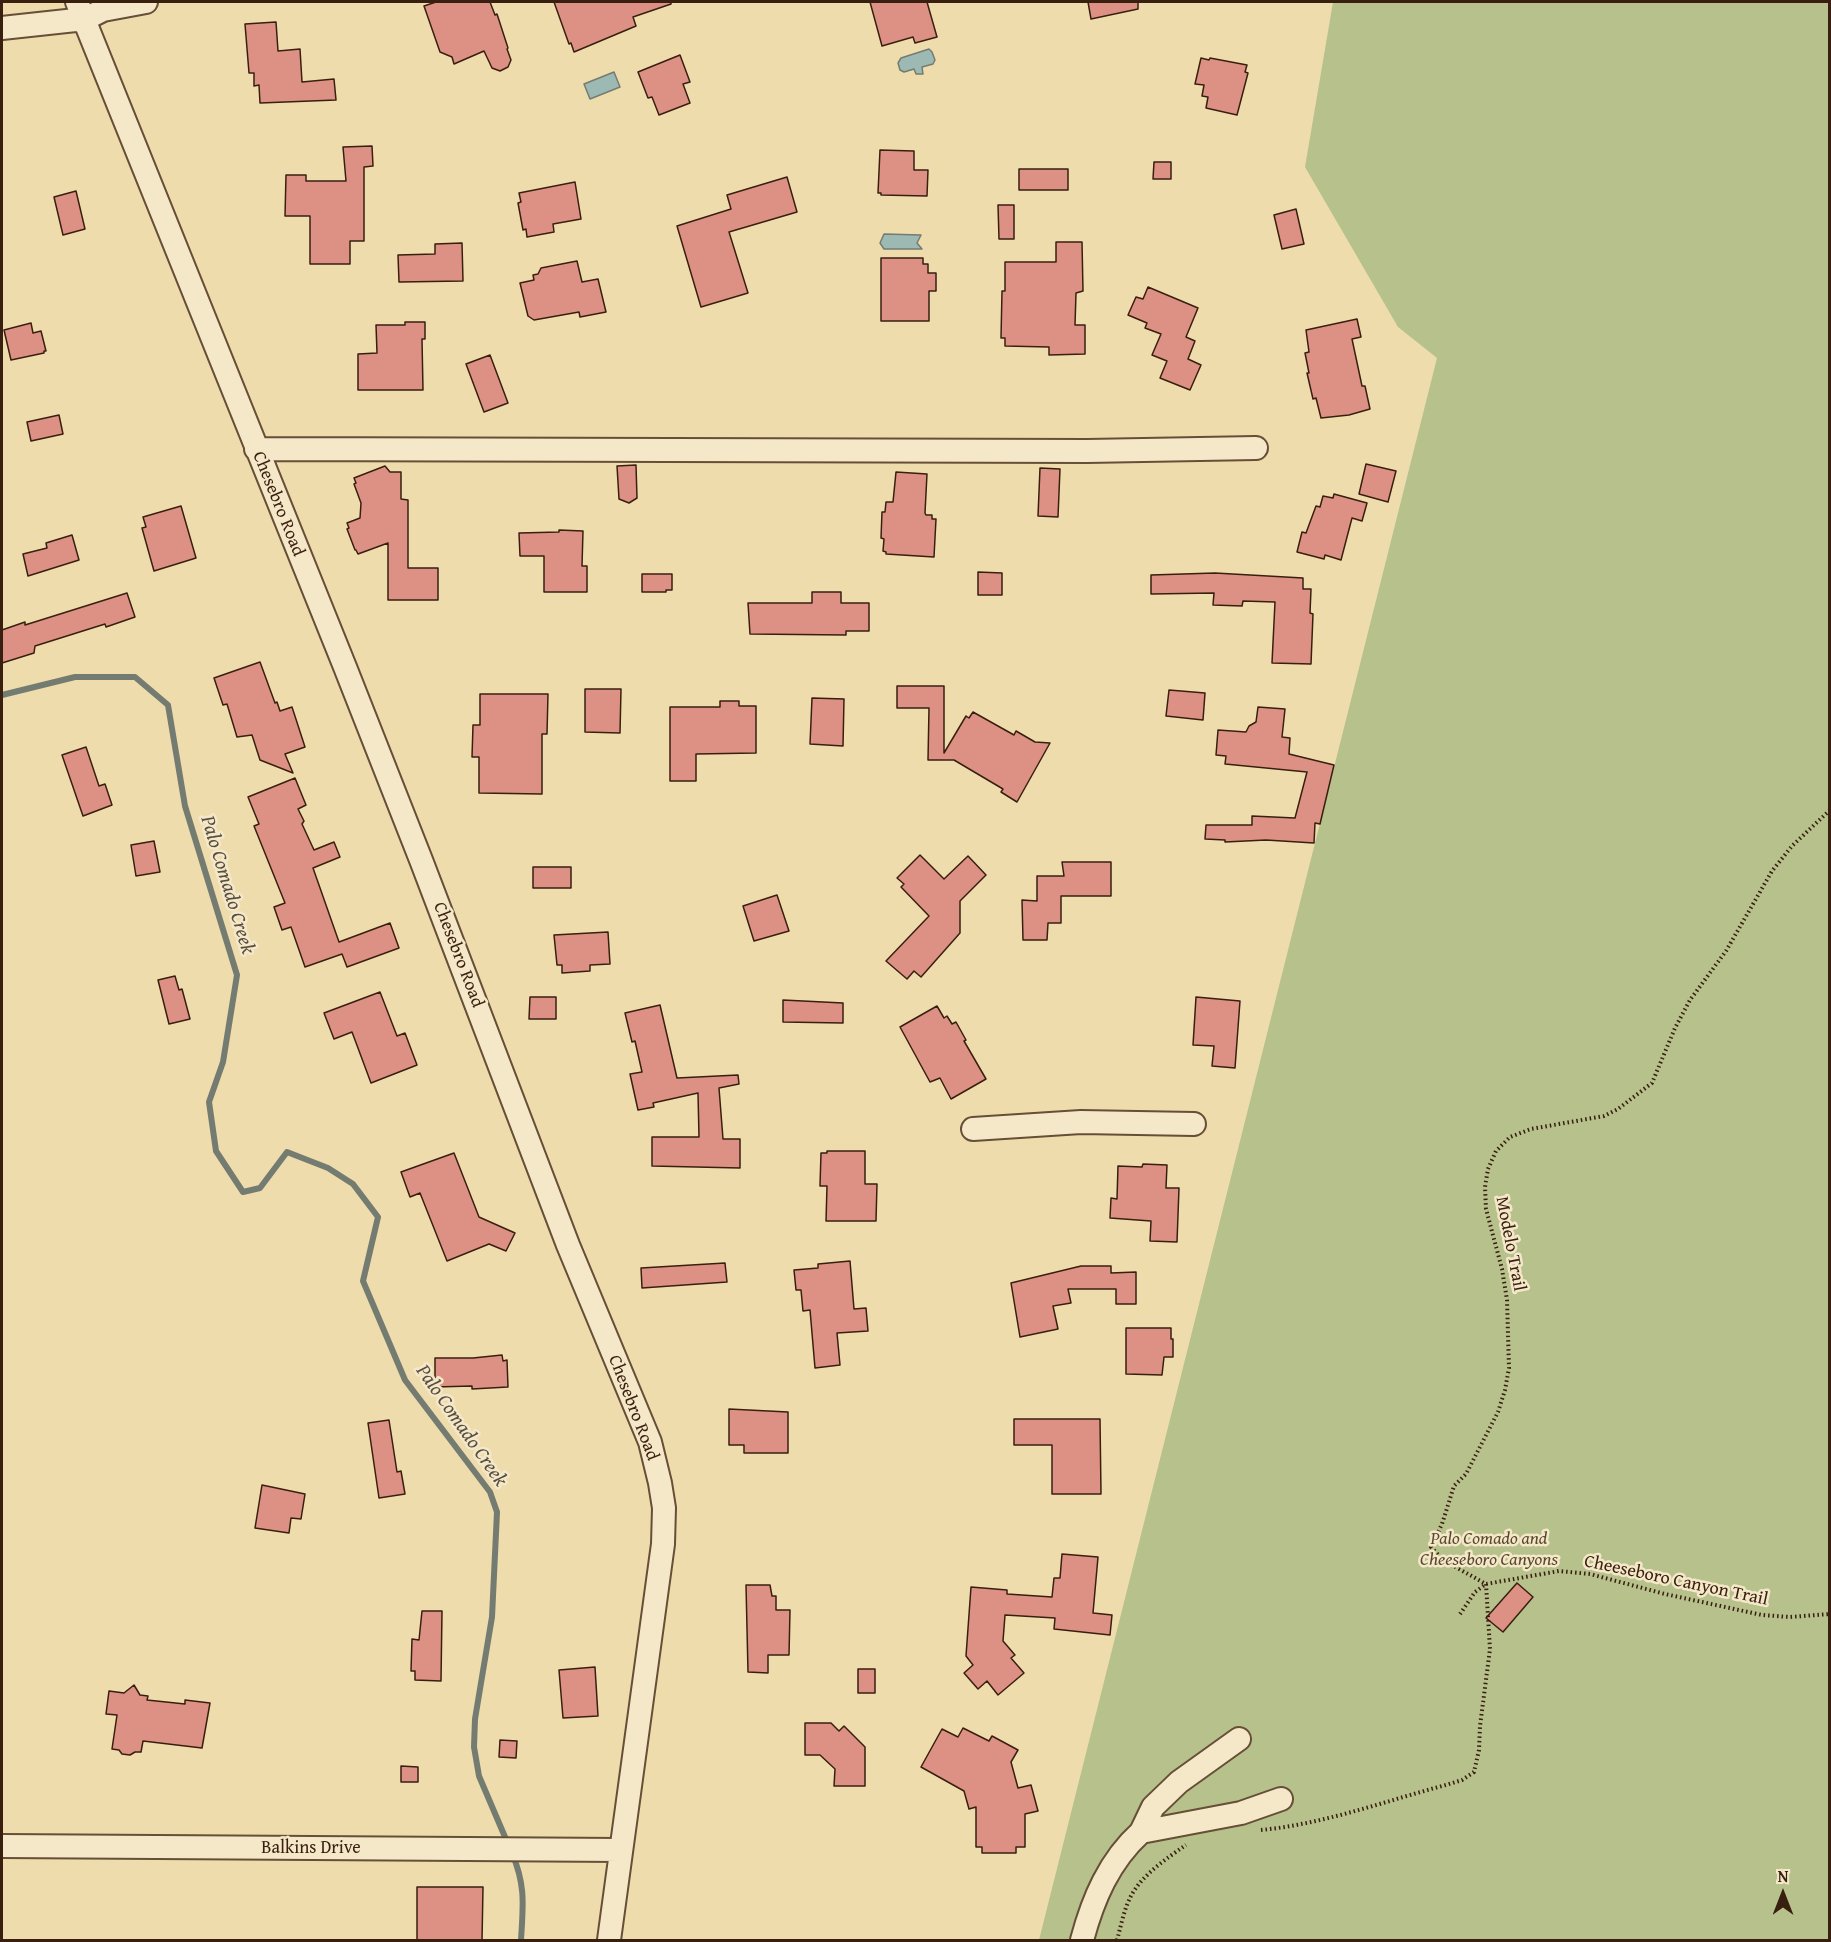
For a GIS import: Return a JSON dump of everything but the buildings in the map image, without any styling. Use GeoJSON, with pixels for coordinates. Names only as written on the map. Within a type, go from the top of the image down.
{"type":"FeatureCollection","features":[{"type":"Feature","properties":{"kind":"street"},"geometry":{"type":"LineString","coordinates":[[2,28],[81,10],[103,10],[146,2]]}},
{"type":"Feature","properties":{"kind":"street","name":"Chesebro Road"},"geometry":{"type":"LineString","coordinates":[[81,10],[387,773],[568,1245],[652,1453],[664,1509],[663,1544],[609,1941]]}},
{"type":"Feature","properties":{"kind":"street"},"geometry":{"type":"LineString","coordinates":[[256,449],[1087,451],[1256,448]]}},
{"type":"Feature","properties":{"kind":"street"},"geometry":{"type":"LineString","coordinates":[[974,1129],[1081,1122],[1194,1124]]}},
{"type":"Feature","properties":{"kind":"street"},"geometry":{"type":"LineString","coordinates":[[1082,1941],[1090,1910],[1108,1873],[1125,1847],[1142,1832],[1153,1807],[1179,1782],[1239,1739]]}},
{"type":"Feature","properties":{"kind":"street"},"geometry":{"type":"LineString","coordinates":[[1142,1832],[1241,1813],[1281,1799]]}},
{"type":"Feature","properties":{"kind":"street","name":"Balkins Drive"},"geometry":{"type":"LineString","coordinates":[[2,1846],[621,1850]]}},
{"type":"Feature","properties":{"kind":"path","name":"Modelo Trail"},"geometry":{"type":"LineString","coordinates":[[1486,1584],[1443,1560],[1431,1546],[1442,1524],[1454,1486],[1466,1474],[1498,1412],[1509,1368],[1507,1300],[1502,1269],[1486,1209],[1485,1187],[1488,1169],[1496,1151],[1510,1137],[1531,1129],[1604,1116],[1618,1110],[1652,1083],[1675,1028],[1690,1000],[1726,951],[1772,871],[1791,846],[1830,810]]}},
{"type":"Feature","properties":{"kind":"path","name":"Cheeseboro Canyon Trail"},"geometry":{"type":"LineString","coordinates":[[1486,1584],[1558,1571],[1590,1574],[1665,1594],[1762,1615],[1790,1617],[1830,1614]]}},
{"type":"Feature","properties":{"kind":"path"},"geometry":{"type":"LineString","coordinates":[[1460,1614],[1475,1592],[1486,1584]]}},
{"type":"Feature","properties":{"kind":"path"},"geometry":{"type":"LineString","coordinates":[[1249,1831],[1284,1828],[1334,1816],[1462,1780],[1474,1772],[1479,1750],[1490,1649],[1486,1584]]}},
{"type":"Feature","properties":{"kind":"path"},"geometry":{"type":"LineString","coordinates":[[1117,1941],[1130,1897],[1138,1885],[1185,1846],[1194,1842]]}},
{"type":"Feature","properties":{"kind":"green space","name":"Palo Comado and Cheeseboro Canyons"},"geometry":{"type":"Polygon","coordinates":[[[1333,2],[1829,2],[1829,1940],[1039,1940],[1437,358],[1398,327],[1305,167],[1333,2]]]}},
{"type":"Feature","properties":{"kind":"water"},"geometry":{"type":"Polygon","coordinates":[[[929,49],[935,60],[933,64],[922,67],[923,74],[916,74],[914,69],[904,72],[900,70],[898,63],[901,58],[929,49]]]}},
{"type":"Feature","properties":{"kind":"water"},"geometry":{"type":"Polygon","coordinates":[[[614,72],[620,87],[590,99],[584,84],[614,72]]]}},
{"type":"Feature","properties":{"kind":"water"},"geometry":{"type":"Polygon","coordinates":[[[884,234],[921,235],[917,243],[922,249],[884,249],[880,243],[884,234]]]}},
{"type":"Feature","properties":{"kind":"waterway","name":"Palo Comado Creek"},"geometry":{"type":"LineString","coordinates":[[2,695],[75,677],[135,677],[168,705],[185,806],[237,975],[223,1062],[209,1102],[216,1151],[243,1192],[260,1188],[287,1152],[328,1168],[353,1184],[378,1217],[363,1281],[405,1380],[490,1492],[497,1512],[492,1617],[475,1719],[474,1747],[479,1776],[508,1844]]}},
{"type":"Feature","properties":{"kind":"waterway","name":"Palo Comado Creek"},"geometry":{"type":"LineString","coordinates":[[512,1853],[522,1886],[521,1940]]}}]}
